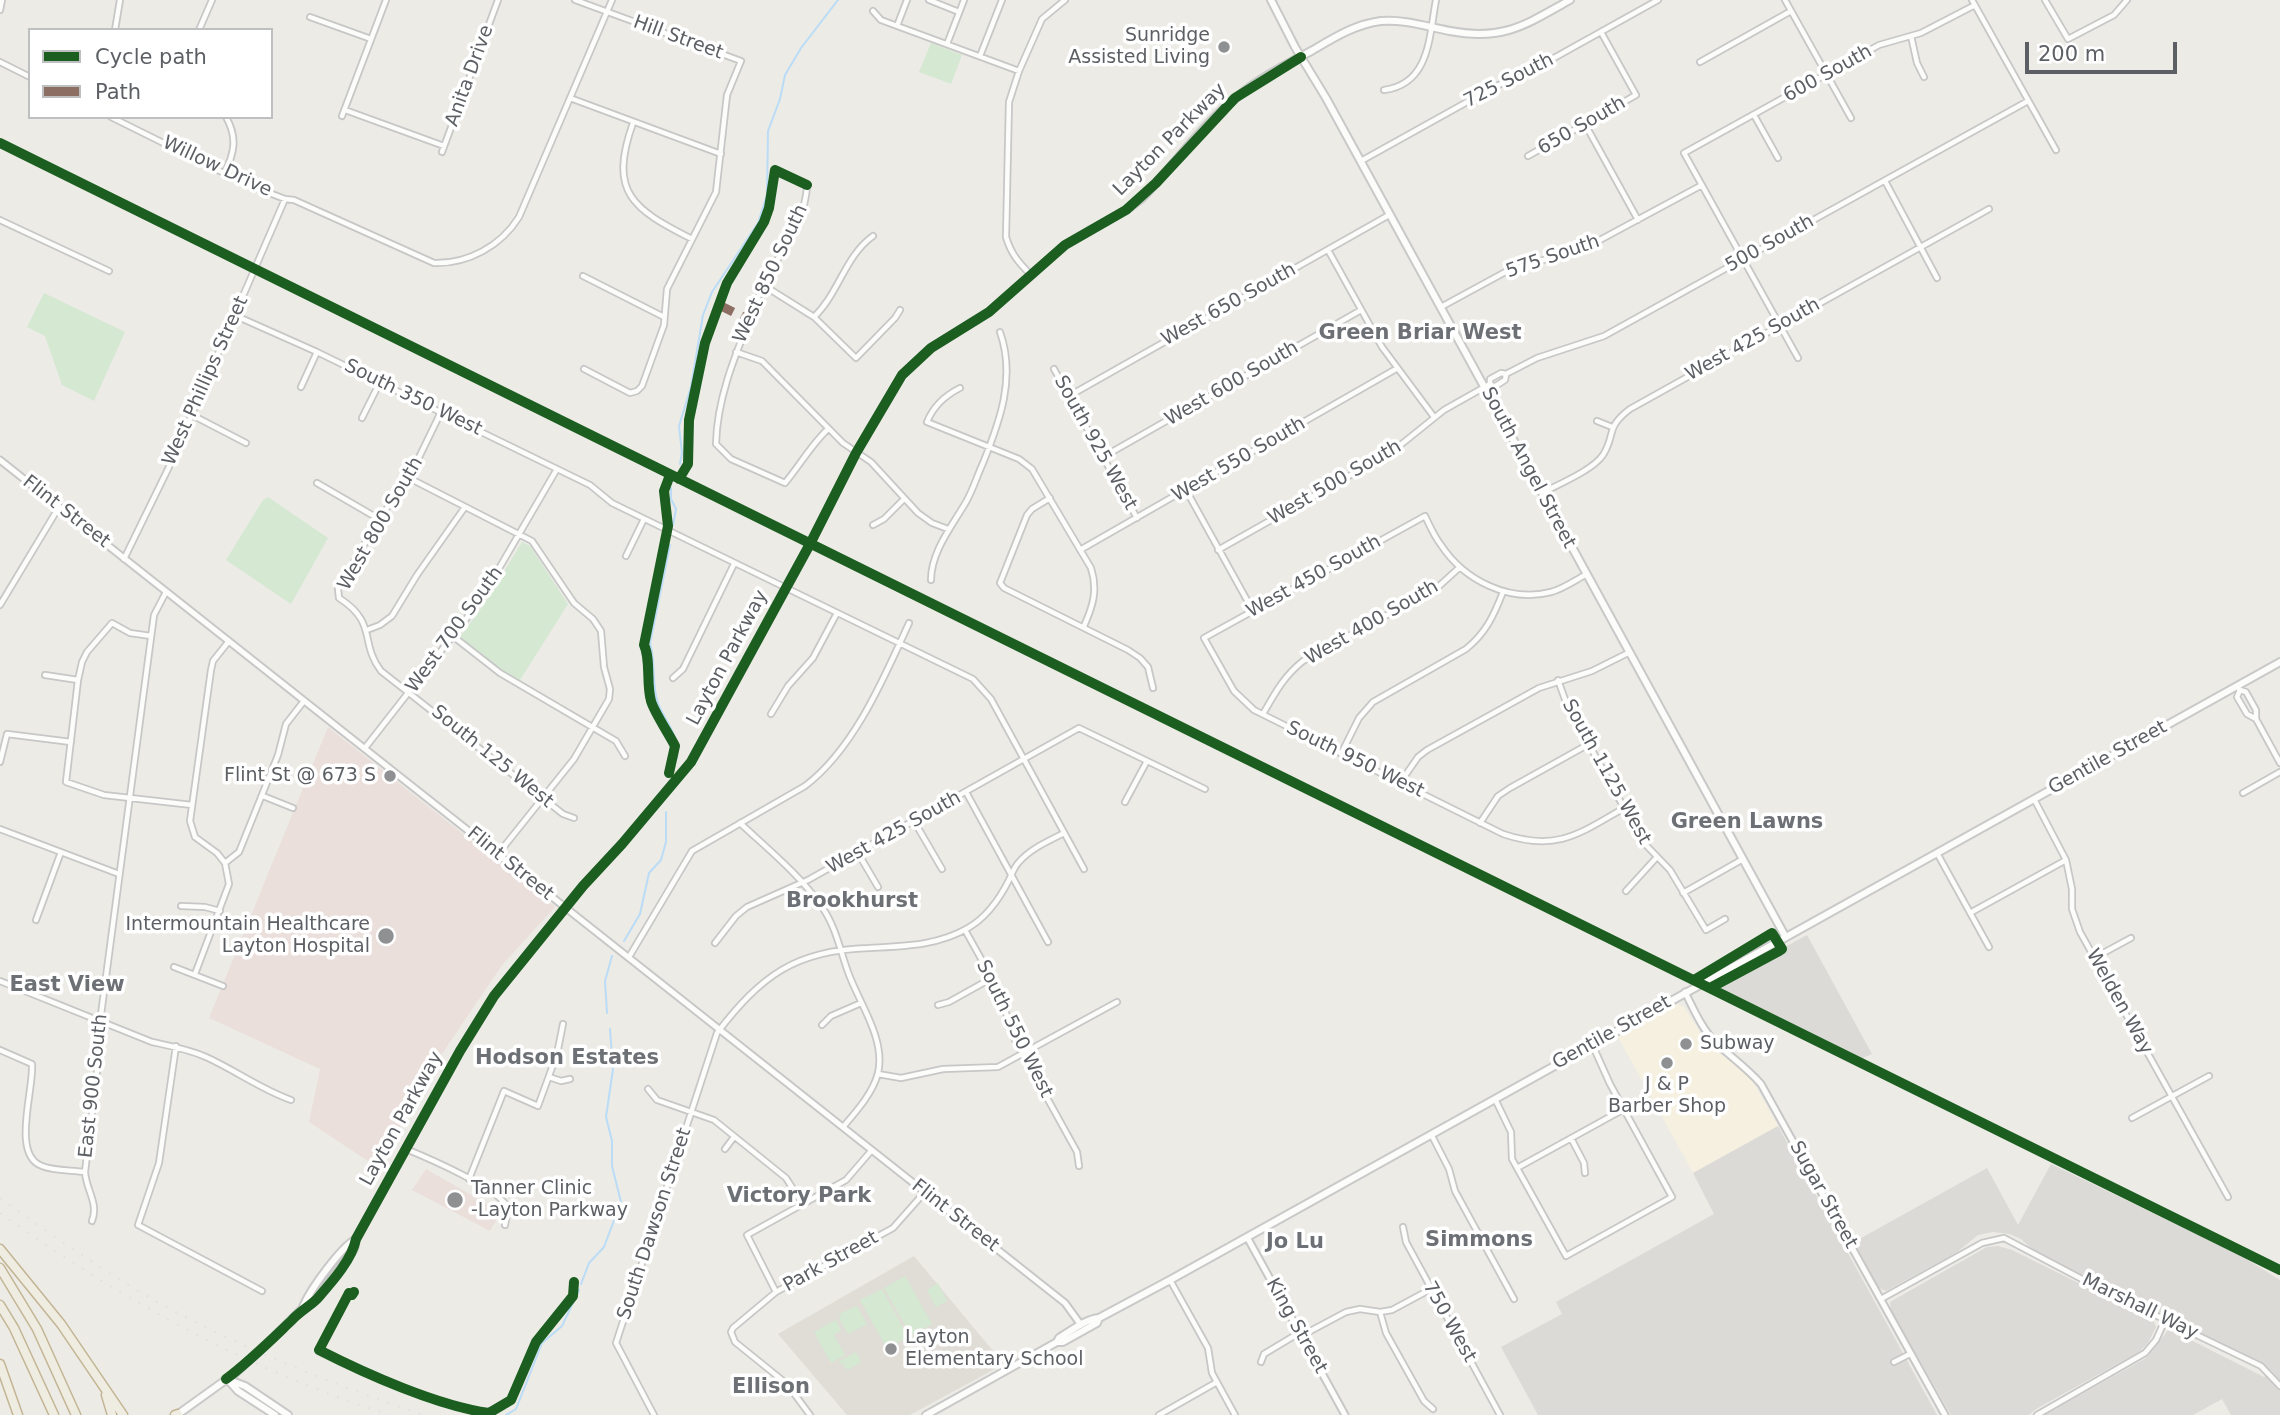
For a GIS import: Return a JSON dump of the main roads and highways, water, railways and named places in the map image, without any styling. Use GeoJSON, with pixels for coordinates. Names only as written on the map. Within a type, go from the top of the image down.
{"type":"FeatureCollection","features":[{"type":"Feature","properties":{"kind":"highway"},"geometry":{"type":"LineString","coordinates":[[0,1249],[41,1298],[123,1415]]}},
{"type":"Feature","properties":{"kind":"highway"},"geometry":{"type":"LineString","coordinates":[[0,1268],[37,1329],[76,1415]]}},
{"type":"Feature","properties":{"kind":"highway"},"geometry":{"type":"LineString","coordinates":[[0,1305],[14,1328],[54,1415]]}},
{"type":"Feature","properties":{"kind":"highway"},"geometry":{"type":"LineString","coordinates":[[0,1364],[18,1415]]}},
{"type":"Feature","properties":{"kind":"highway"},"geometry":{"type":"LineString","coordinates":[[94,1372],[108,1398],[112,1415]]}},
{"type":"Feature","properties":{"kind":"main road","name":"South Angel Street"},"geometry":{"type":"LineString","coordinates":[[1271,0],[1440,307],[1487,385],[1541,494],[1785,936]]}},
{"type":"Feature","properties":{"kind":"main road","name":"Layton Parkway"},"geometry":{"type":"LineString","coordinates":[[176,1415],[234,1374],[302,1309],[315,1301],[335,1277],[354,1249],[356,1239],[405,1149],[494,996],[565,908],[691,761],[886,399],[910,367],[931,348],[989,312],[1065,245],[1134,204],[1235,98],[1346,31],[1366,24],[1399,21],[1489,35],[1507,32],[1527,24],[1570,0]]}},
{"type":"Feature","properties":{"kind":"main road","name":"Gentile Street"},"geometry":{"type":"LineString","coordinates":[[1058,1342],[1059,1338],[1081,1325],[1099,1319],[1170,1280],[1785,936],[2239,688],[2280,662]]}},
{"type":"Feature","properties":{"kind":"main road","name":"Gentile Street"},"geometry":{"type":"LineString","coordinates":[[926,1415],[937,1412],[1099,1319]]}},
{"type":"Feature","properties":{"kind":"main road"},"geometry":{"type":"LineString","coordinates":[[226,1379],[238,1391],[275,1415]]}},
{"type":"Feature","properties":{"kind":"main road"},"geometry":{"type":"LineString","coordinates":[[226,1379],[245,1386],[288,1415]]}},
{"type":"Feature","properties":{"kind":"waterway"},"geometry":{"type":"LineString","coordinates":[[680,464],[682,453],[679,426],[691,387],[703,315],[712,292],[758,223],[767,195],[768,131],[780,99],[785,75],[801,48],[838,0]]}},
{"type":"Feature","properties":{"kind":"waterway"},"geometry":{"type":"LineString","coordinates":[[671,488],[671,499],[676,509],[673,525]]}},
{"type":"Feature","properties":{"kind":"waterway"},"geometry":{"type":"LineString","coordinates":[[670,545],[650,643],[656,696],[674,736],[677,758]]}},
{"type":"Feature","properties":{"kind":"waterway"},"geometry":{"type":"LineString","coordinates":[[624,941],[640,914],[649,873],[661,860],[666,842],[666,812]]}},
{"type":"Feature","properties":{"kind":"waterway"},"geometry":{"type":"LineString","coordinates":[[607,1013],[605,981],[612,956]]}},
{"type":"Feature","properties":{"kind":"waterway"},"geometry":{"type":"LineString","coordinates":[[581,1284],[589,1263],[604,1247],[621,1202],[612,1166],[612,1141],[606,1117],[613,1069],[610,1029]]}},
{"type":"Feature","properties":{"kind":"waterway"},"geometry":{"type":"LineString","coordinates":[[506,1415],[516,1409],[542,1343],[562,1326],[579,1290]]}},
{"type":"Feature","properties":{"kind":"railway"},"geometry":{"type":"LineString","coordinates":[[0,1198],[99,1267],[193,1321],[290,1365],[423,1415]]}},
{"type":"Feature","properties":{"kind":"railway"},"geometry":{"type":"LineString","coordinates":[[0,1213],[92,1275],[187,1329],[286,1377],[390,1415]]}},
{"type":"Feature","properties":{"kind":"place","name":"Sunridge Assisted Living"},"geometry":{"type":"Point","coordinates":[1224,47]}},
{"type":"Feature","properties":{"kind":"place","name":"Flint St @ 673 S"},"geometry":{"type":"Point","coordinates":[390,776]}},
{"type":"Feature","properties":{"kind":"place","name":"Intermountain Healthcare Layton Hospital"},"geometry":{"type":"Point","coordinates":[386,936]}},
{"type":"Feature","properties":{"kind":"place","name":"Subway"},"geometry":{"type":"Point","coordinates":[1686,1044]}},
{"type":"Feature","properties":{"kind":"place","name":"J & P Barber Shop"},"geometry":{"type":"Point","coordinates":[1667,1063]}},
{"type":"Feature","properties":{"kind":"place","name":"Tanner Clinic -Layton Parkway"},"geometry":{"type":"Point","coordinates":[455,1200]}},
{"type":"Feature","properties":{"kind":"place","name":"Layton Elementary School"},"geometry":{"type":"Point","coordinates":[891,1349]}},
{"type":"Feature","properties":{"kind":"district","name":"Green Briar West"},"geometry":{"type":"Point","coordinates":[1420,334]}},
{"type":"Feature","properties":{"kind":"district","name":"Green Lawns"},"geometry":{"type":"Point","coordinates":[1747,823]}},
{"type":"Feature","properties":{"kind":"district","name":"Brookhurst"},"geometry":{"type":"Point","coordinates":[852,902]}},
{"type":"Feature","properties":{"kind":"district","name":"East View"},"geometry":{"type":"Point","coordinates":[67,986]}},
{"type":"Feature","properties":{"kind":"district","name":"Hodson Estates"},"geometry":{"type":"Point","coordinates":[567,1059]}},
{"type":"Feature","properties":{"kind":"district","name":"Victory Park"},"geometry":{"type":"Point","coordinates":[799,1197]}},
{"type":"Feature","properties":{"kind":"district","name":"Simmons"},"geometry":{"type":"Point","coordinates":[1479,1241]}},
{"type":"Feature","properties":{"kind":"district","name":"Jo Lu"},"geometry":{"type":"Point","coordinates":[1295,1243]}},
{"type":"Feature","properties":{"kind":"district","name":"Ellison"},"geometry":{"type":"Point","coordinates":[771,1388]}}]}
